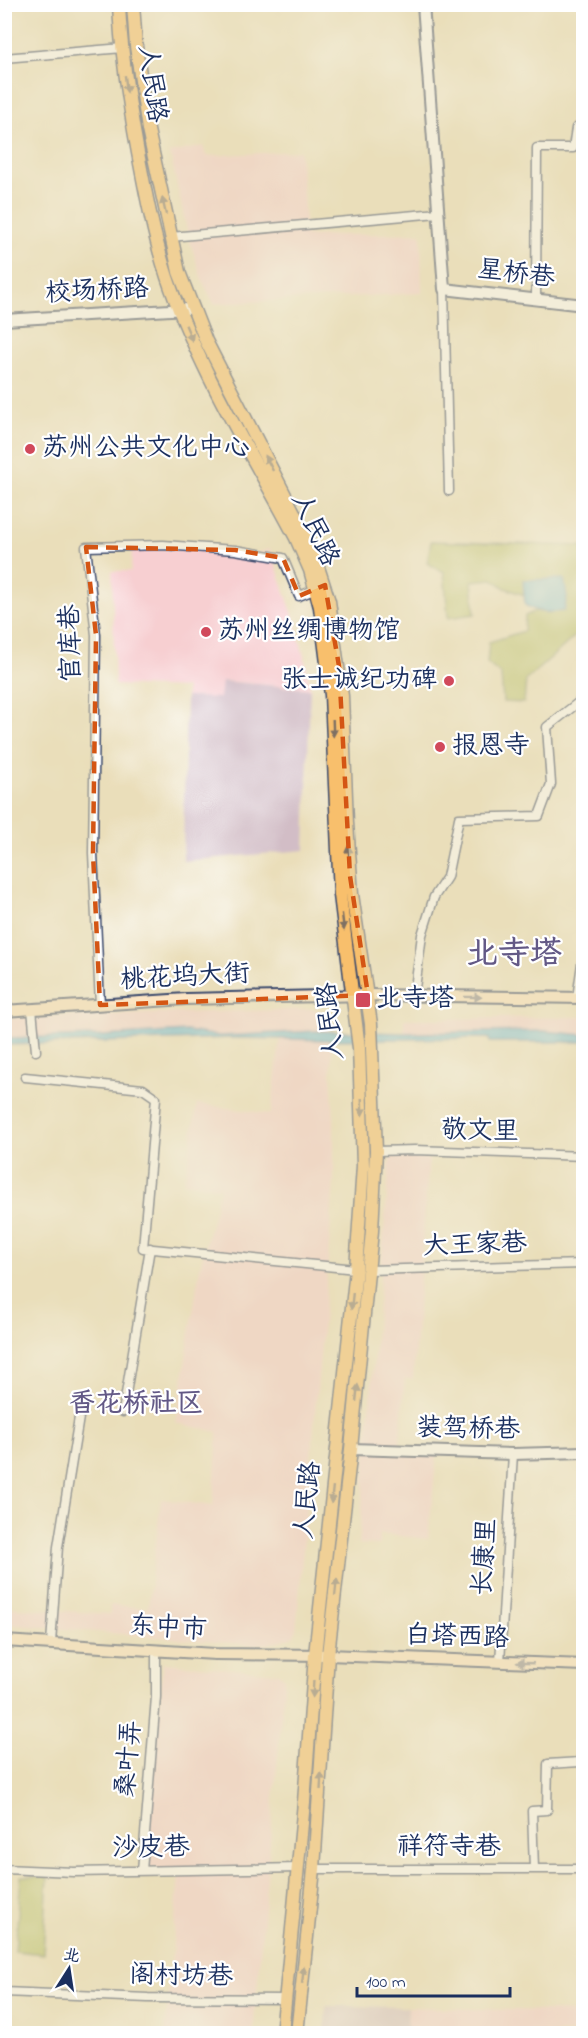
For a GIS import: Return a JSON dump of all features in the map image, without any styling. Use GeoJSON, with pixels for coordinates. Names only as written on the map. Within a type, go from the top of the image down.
{"type":"FeatureCollection","features":[{"type":"Feature","properties":{"kind":"main road","name":"人民路"},"geometry":{"type":"LineString","coordinates":[[119,4],[127,88],[145,190],[167,277],[186,309]]}},
{"type":"Feature","properties":{"kind":"main road","name":"人民路"},"geometry":{"type":"LineString","coordinates":[[133,4],[136,46],[148,130],[186,309],[214,384],[296,538],[320,587],[333,624],[342,696],[350,876],[368,995],[373,1047],[376,1151],[315,1655],[282,2034]]}},
{"type":"Feature","properties":{"kind":"main road","name":"人民路"},"geometry":{"type":"LineString","coordinates":[[297,2034],[314,1869],[328,1655],[351,1449],[362,1270],[363,1166],[359,1048],[340,895],[332,695],[320,587]]}},
{"type":"Feature","properties":{"kind":"main road","name":"桃花坞大街"},"geometry":{"type":"LineString","coordinates":[[4,1011],[186,999],[368,995],[580,998]]}},
{"type":"Feature","properties":{"kind":"main road","name":"东中市"},"geometry":{"type":"LineString","coordinates":[[4,1641],[241,1656],[328,1655]]}},
{"type":"Feature","properties":{"kind":"main road","name":"白塔西路"},"geometry":{"type":"LineString","coordinates":[[328,1655],[584,1665]]}},
{"type":"Feature","properties":{"kind":"street"},"geometry":{"type":"LineString","coordinates":[[423,4],[444,289],[449,491]]}},
{"type":"Feature","properties":{"kind":"street"},"geometry":{"type":"LineString","coordinates":[[6,58],[123,48]]}},
{"type":"Feature","properties":{"kind":"street"},"geometry":{"type":"LineString","coordinates":[[536,300],[537,148],[573,148],[576,128],[584,127]]}},
{"type":"Feature","properties":{"kind":"street"},"geometry":{"type":"LineString","coordinates":[[170,237],[438,213]]}},
{"type":"Feature","properties":{"kind":"street","name":"星桥巷"},"geometry":{"type":"LineString","coordinates":[[444,289],[584,306]]}},
{"type":"Feature","properties":{"kind":"street","name":"校场桥路"},"geometry":{"type":"LineString","coordinates":[[4,320],[186,309]]}},
{"type":"Feature","properties":{"kind":"street","name":"官库巷"},"geometry":{"type":"LineString","coordinates":[[100,1005],[93,818],[96,635],[86,547],[163,545],[235,550],[282,558],[299,596],[320,587]]}},
{"type":"Feature","properties":{"kind":"street"},"geometry":{"type":"LineString","coordinates":[[414,996],[422,935],[434,897],[447,877],[459,818],[539,816],[551,784],[547,727],[584,698]]}},
{"type":"Feature","properties":{"kind":"street"},"geometry":{"type":"LineString","coordinates":[[580,998],[584,950]]}},
{"type":"Feature","properties":{"kind":"street"},"geometry":{"type":"LineString","coordinates":[[32,1009],[36,1051]]}},
{"type":"Feature","properties":{"kind":"street"},"geometry":{"type":"LineString","coordinates":[[25,1077],[143,1089],[156,1098],[142,1248],[150,1248],[123,1412]]}},
{"type":"Feature","properties":{"kind":"street","name":"敬文里"},"geometry":{"type":"LineString","coordinates":[[376,1151],[415,1150],[584,1156]]}},
{"type":"Feature","properties":{"kind":"street","name":"大王家巷"},"geometry":{"type":"LineString","coordinates":[[150,1248],[362,1270],[584,1264]]}},
{"type":"Feature","properties":{"kind":"street"},"geometry":{"type":"LineString","coordinates":[[51,1643],[58,1547],[81,1405]]}},
{"type":"Feature","properties":{"kind":"street","name":"装驾桥巷"},"geometry":{"type":"LineString","coordinates":[[351,1449],[513,1454],[584,1452]]}},
{"type":"Feature","properties":{"kind":"street","name":"长康里"},"geometry":{"type":"LineString","coordinates":[[500,1662],[513,1454]]}},
{"type":"Feature","properties":{"kind":"street","name":"桑叶弄"},"geometry":{"type":"LineString","coordinates":[[142,1870],[156,1697],[156,1650]]}},
{"type":"Feature","properties":{"kind":"street"},"geometry":{"type":"LineString","coordinates":[[534,1869],[532,1810],[547,1810],[548,1764],[580,1762],[584,1743]]}},
{"type":"Feature","properties":{"kind":"street","name":"沙皮巷"},"geometry":{"type":"LineString","coordinates":[[4,1869],[74,1872],[298,1868]]}},
{"type":"Feature","properties":{"kind":"street","name":"祥符寺巷"},"geometry":{"type":"LineString","coordinates":[[314,1869],[584,1869]]}},
{"type":"Feature","properties":{"kind":"street","name":"阁村坊巷"},"geometry":{"type":"LineString","coordinates":[[4,1992],[148,1998],[285,1999]]}},
{"type":"Feature","properties":{"kind":"highlighted area"},"geometry":{"type":"Polygon","coordinates":[[[86,547],[235,550],[283,558],[299,596],[325,585],[339,666],[350,876],[368,995],[100,1005],[93,853],[96,635],[86,547]]]}},
{"type":"Feature","properties":{"kind":"shaded area"},"geometry":{"type":"Polygon","coordinates":[[[203,146],[206,156],[300,151],[306,236],[421,233],[422,293],[214,304],[202,280],[188,235],[170,153],[203,146]]]}},
{"type":"Feature","properties":{"kind":"shaded area","name":"苏州丝绸博物馆"},"geometry":{"type":"Polygon","coordinates":[[[270,548],[295,621],[310,689],[223,681],[221,699],[186,697],[186,688],[115,685],[112,571],[131,571],[132,549],[189,549],[249,556],[270,548]]]}},
{"type":"Feature","properties":{"kind":"shaded area"},"geometry":{"type":"Polygon","coordinates":[[[222,681],[310,689],[305,850],[183,861],[186,697],[220,698],[222,681]]]}},
{"type":"Feature","properties":{"kind":"shaded area"},"geometry":{"type":"Polygon","coordinates":[[[313,1009],[325,1013],[328,1017],[329,1031],[220,1036],[187,1031],[5,1038],[4,1018],[313,1009]]]}},
{"type":"Feature","properties":{"kind":"shaded area"},"geometry":{"type":"Polygon","coordinates":[[[583,1017],[583,1035],[478,1031],[404,1033],[404,1019],[583,1017]]]}},
{"type":"Feature","properties":{"kind":"shaded area"},"geometry":{"type":"Polygon","coordinates":[[[280,1039],[330,1040],[332,1043],[334,1181],[296,1631],[293,1636],[283,1640],[251,1645],[5,1624],[4,1607],[110,1614],[110,1605],[148,1608],[161,1499],[213,1506],[218,1432],[176,1423],[200,1267],[220,1188],[184,1182],[197,1104],[271,1114],[280,1039]]]}},
{"type":"Feature","properties":{"kind":"shaded area"},"geometry":{"type":"Polygon","coordinates":[[[390,1157],[429,1158],[413,1379],[405,1379],[399,1453],[437,1454],[428,1539],[380,1534],[380,1545],[359,1544],[390,1157]]]}},
{"type":"Feature","properties":{"kind":"shaded area"},"geometry":{"type":"Polygon","coordinates":[[[163,1663],[278,1673],[285,1678],[253,2033],[165,2033],[179,1874],[145,1873],[163,1663]]]}},
{"type":"Feature","properties":{"kind":"shaded area"},"geometry":{"type":"Polygon","coordinates":[[[326,2006],[408,2007],[407,2028],[427,2029],[427,2033],[313,2033],[313,2030],[325,2031],[326,2006]]]}},
{"type":"Feature","properties":{"kind":"shaded area"},"geometry":{"type":"Polygon","coordinates":[[[408,2007],[583,2012],[583,2033],[427,2034],[427,2029],[407,2028],[408,2007]]]}},
{"type":"Feature","properties":{"kind":"green space"},"geometry":{"type":"Polygon","coordinates":[[[431,541],[583,546],[582,630],[526,680],[524,703],[503,702],[501,675],[487,663],[489,642],[524,631],[525,616],[535,611],[549,613],[524,580],[524,595],[505,588],[493,579],[472,581],[475,614],[448,618],[444,572],[427,563],[431,541]]]}},
{"type":"Feature","properties":{"kind":"green space"},"geometry":{"type":"Polygon","coordinates":[[[21,1876],[48,1877],[43,1954],[15,1951],[21,1876]]]}},
{"type":"Feature","properties":{"kind":"water"},"geometry":{"type":"Polygon","coordinates":[[[564,579],[567,597],[564,611],[544,612],[525,605],[523,580],[564,579]]]}},
{"type":"Feature","properties":{"kind":"water"},"geometry":{"type":"Polygon","coordinates":[[[187,1031],[220,1036],[316,1031],[408,1033],[545,1031],[584,1035],[583,1042],[490,1042],[489,1038],[330,1040],[236,1038],[5,1045],[5,1038],[187,1031]]]}},
{"type":"Feature","properties":{"kind":"place","name":"苏州公共文化中心"},"geometry":{"type":"Point","coordinates":[30,449]}},
{"type":"Feature","properties":{"kind":"place","name":"苏州丝绸博物馆"},"geometry":{"type":"Point","coordinates":[206,632]}},
{"type":"Feature","properties":{"kind":"place","name":"张士诚纪功碑"},"geometry":{"type":"Point","coordinates":[449,681]}},
{"type":"Feature","properties":{"kind":"place","name":"报恩寺"},"geometry":{"type":"Point","coordinates":[440,747]}},
{"type":"Feature","properties":{"kind":"place","name":"北寺塔"},"geometry":{"type":"Point","coordinates":[363,1000]}},
{"type":"Feature","properties":{"kind":"district","name":"北寺塔"},"geometry":{"type":"Point","coordinates":[514,955]}},
{"type":"Feature","properties":{"kind":"district","name":"香花桥社区"},"geometry":{"type":"Point","coordinates":[136,1404]}}]}
